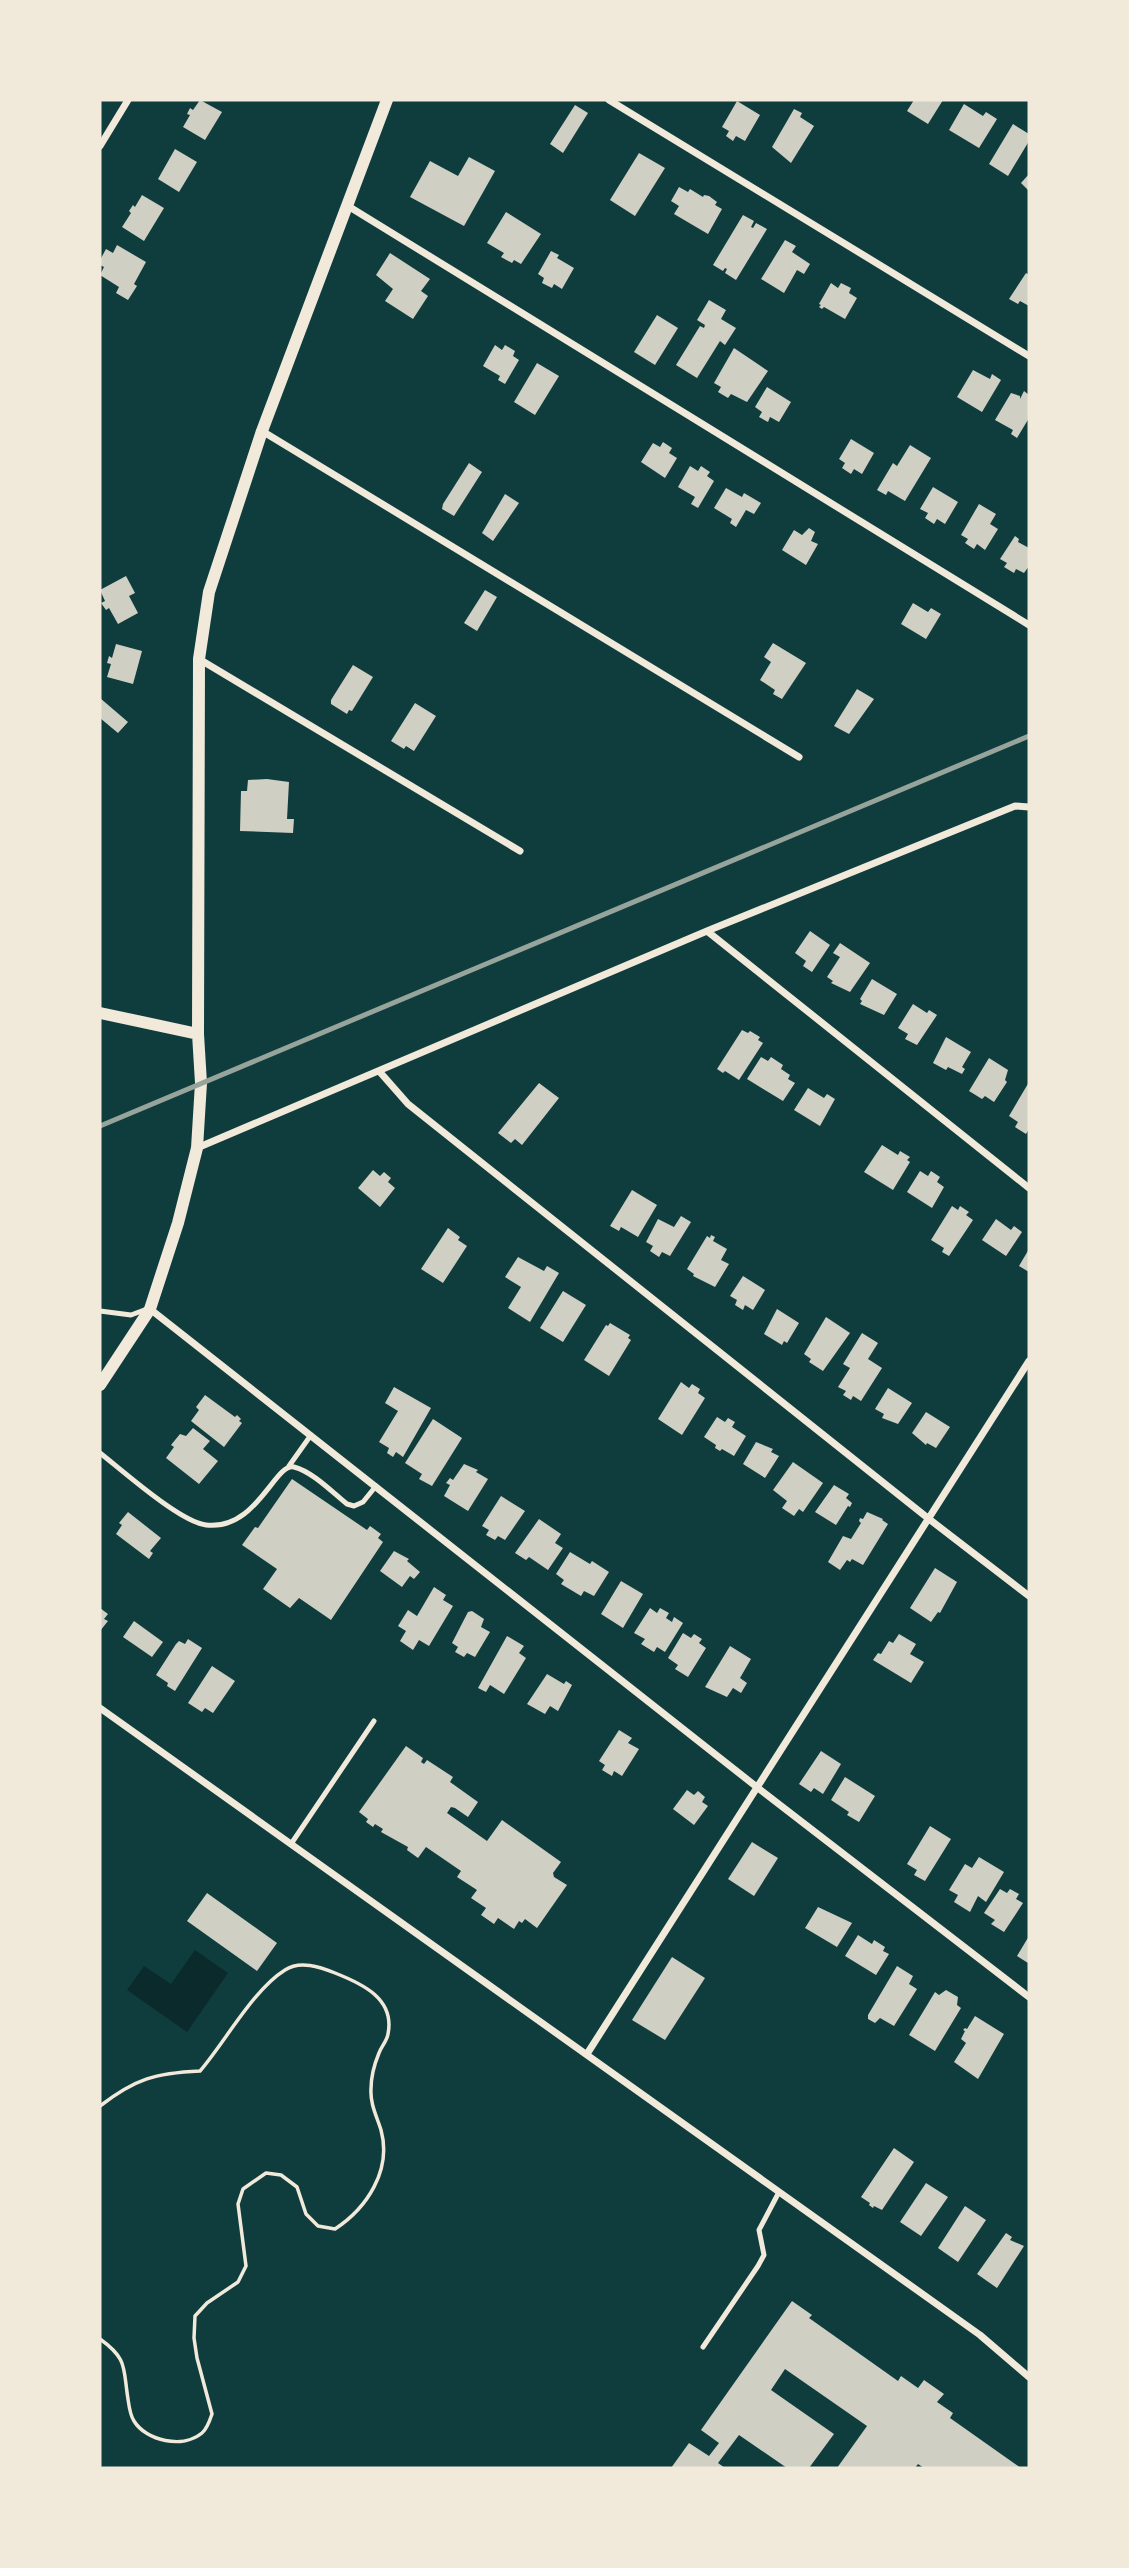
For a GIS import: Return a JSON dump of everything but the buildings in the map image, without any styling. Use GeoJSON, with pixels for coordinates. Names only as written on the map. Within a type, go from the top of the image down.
{"type":"FeatureCollection","features":[{"type":"Feature","properties":{"kind":"street"},"geometry":{"type":"LineString","coordinates":[[100,146],[128,100]]}},
{"type":"Feature","properties":{"kind":"street"},"geometry":{"type":"LineString","coordinates":[[100,1385],[150,1308],[178,1223],[197,1148],[201,1083],[198,1034],[199,659],[209,592],[262,431],[387,100]]}},
{"type":"Feature","properties":{"kind":"street"},"geometry":{"type":"LineString","coordinates":[[609,100],[1029,356]]}},
{"type":"Feature","properties":{"kind":"street"},"geometry":{"type":"LineString","coordinates":[[348,206],[1029,625]]}},
{"type":"Feature","properties":{"kind":"street"},"geometry":{"type":"LineString","coordinates":[[262,431],[799,757]]}},
{"type":"Feature","properties":{"kind":"street"},"geometry":{"type":"LineString","coordinates":[[199,659],[520,851]]}},
{"type":"Feature","properties":{"kind":"street"},"geometry":{"type":"LineString","coordinates":[[197,1148],[707,931],[1015,806],[1029,807]]}},
{"type":"Feature","properties":{"kind":"street"},"geometry":{"type":"LineString","coordinates":[[707,931],[1029,1188]]}},
{"type":"Feature","properties":{"kind":"street"},"geometry":{"type":"LineString","coordinates":[[100,1013],[198,1034]]}},
{"type":"Feature","properties":{"kind":"street"},"geometry":{"type":"LineString","coordinates":[[379,1071],[408,1104],[929,1520],[1029,1596]]}},
{"type":"Feature","properties":{"kind":"street"},"geometry":{"type":"LineString","coordinates":[[150,1308],[758,1788],[1029,1997]]}},
{"type":"Feature","properties":{"kind":"street"},"geometry":{"type":"LineString","coordinates":[[587,2054],[1029,1361]]}},
{"type":"Feature","properties":{"kind":"street"},"geometry":{"type":"LineString","coordinates":[[100,1708],[980,2335],[1029,2377]]}},
{"type":"Feature","properties":{"kind":"lane"},"geometry":{"type":"LineString","coordinates":[[100,1311],[131,1315],[150,1308]]}},
{"type":"Feature","properties":{"kind":"lane"},"geometry":{"type":"LineString","coordinates":[[100,1453],[193,1521],[204,1525],[229,1524],[242,1518],[256,1505],[311,1435]]}},
{"type":"Feature","properties":{"kind":"lane"},"geometry":{"type":"LineString","coordinates":[[289,1466],[296,1467],[347,1504],[354,1506],[363,1502],[376,1486]]}},
{"type":"Feature","properties":{"kind":"lane"},"geometry":{"type":"LineString","coordinates":[[291,1844],[374,1721]]}},
{"type":"Feature","properties":{"kind":"lane"},"geometry":{"type":"LineString","coordinates":[[703,2347],[754,2274],[764,2255],[759,2230],[779,2192]]}},
{"type":"Feature","properties":{"kind":"path"},"geometry":{"type":"LineString","coordinates":[[100,2106],[122,2088],[142,2080],[200,2071],[269,1982],[287,1968],[304,1965],[323,1968],[362,1983],[378,1995],[389,2016],[388,2036],[372,2072],[371,2093],[382,2132],[382,2168],[363,2204],[350,2219],[335,2229],[318,2226],[306,2214],[297,2187],[281,2175],[266,2173],[243,2189],[238,2204],[246,2266],[238,2282],[206,2303],[195,2316],[197,2358],[212,2414],[203,2432],[185,2441],[163,2440],[142,2430],[132,2419],[124,2366],[116,2350],[100,2339]]}},
{"type":"Feature","properties":{"kind":"water"},"geometry":{"type":"Polygon","coordinates":[[[195,1950],[228,1973],[187,2032],[127,1990],[144,1966],[171,1984],[195,1950]]]}},
{"type":"Feature","properties":{"kind":"railway"},"geometry":{"type":"LineString","coordinates":[[100,1126],[1029,736]]}}]}
